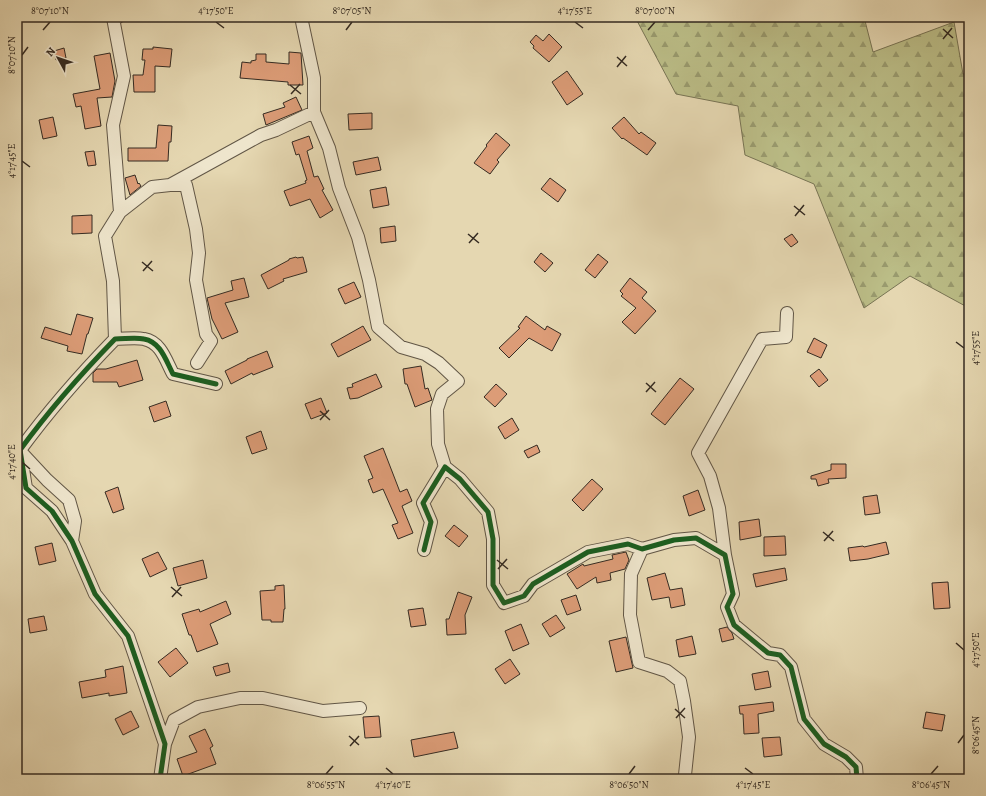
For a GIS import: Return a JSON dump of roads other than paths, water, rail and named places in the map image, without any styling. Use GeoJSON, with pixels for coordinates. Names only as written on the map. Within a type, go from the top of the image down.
{"type":"FeatureCollection","features":[{"type":"Feature","properties":{"kind":"street"},"geometry":{"type":"LineString","coordinates":[[118,17],[113,18],[124,76],[114,125],[120,212]]}},
{"type":"Feature","properties":{"kind":"street"},"geometry":{"type":"LineString","coordinates":[[301,17],[314,78],[314,112],[329,148],[339,188],[358,237],[369,280],[378,327],[401,347],[425,354],[439,363],[458,381],[442,394],[437,409],[438,444],[445,467],[460,479],[488,512],[493,539],[493,585],[504,603],[524,596],[533,584],[588,552],[628,544],[642,549],[674,540],[696,538],[725,555]]}},
{"type":"Feature","properties":{"kind":"street"},"geometry":{"type":"LineString","coordinates":[[170,185],[261,135],[276,130],[314,112]]}},
{"type":"Feature","properties":{"kind":"street"},"geometry":{"type":"LineString","coordinates":[[115,339],[113,281],[105,236],[120,212],[152,188],[170,185],[186,185],[196,229],[199,253],[196,280],[206,334],[211,341],[197,363]]}},
{"type":"Feature","properties":{"kind":"street"},"geometry":{"type":"LineString","coordinates":[[787,313],[786,336],[762,339],[698,453],[710,476],[719,508],[725,555],[733,594],[727,607],[734,625],[768,653],[780,655],[791,667],[804,720],[824,744],[846,757],[856,767],[857,779]]}},
{"type":"Feature","properties":{"kind":"street"},"geometry":{"type":"LineString","coordinates":[[165,744],[128,636],[95,594],[72,541],[52,511],[26,488],[19,453],[44,418],[84,371],[115,339],[144,339],[156,343],[173,374],[216,384]]}},
{"type":"Feature","properties":{"kind":"street"},"geometry":{"type":"LineString","coordinates":[[19,453],[69,500],[75,521],[72,541]]}},
{"type":"Feature","properties":{"kind":"street"},"geometry":{"type":"LineString","coordinates":[[424,550],[431,522],[423,503],[445,467]]}},
{"type":"Feature","properties":{"kind":"street"},"geometry":{"type":"LineString","coordinates":[[642,549],[631,574],[630,615],[639,662],[667,672],[680,681],[689,737],[685,775]]}},
{"type":"Feature","properties":{"kind":"street"},"geometry":{"type":"LineString","coordinates":[[160,779],[165,744],[174,720],[198,707],[240,698],[263,698],[323,711],[360,708]]}}]}
